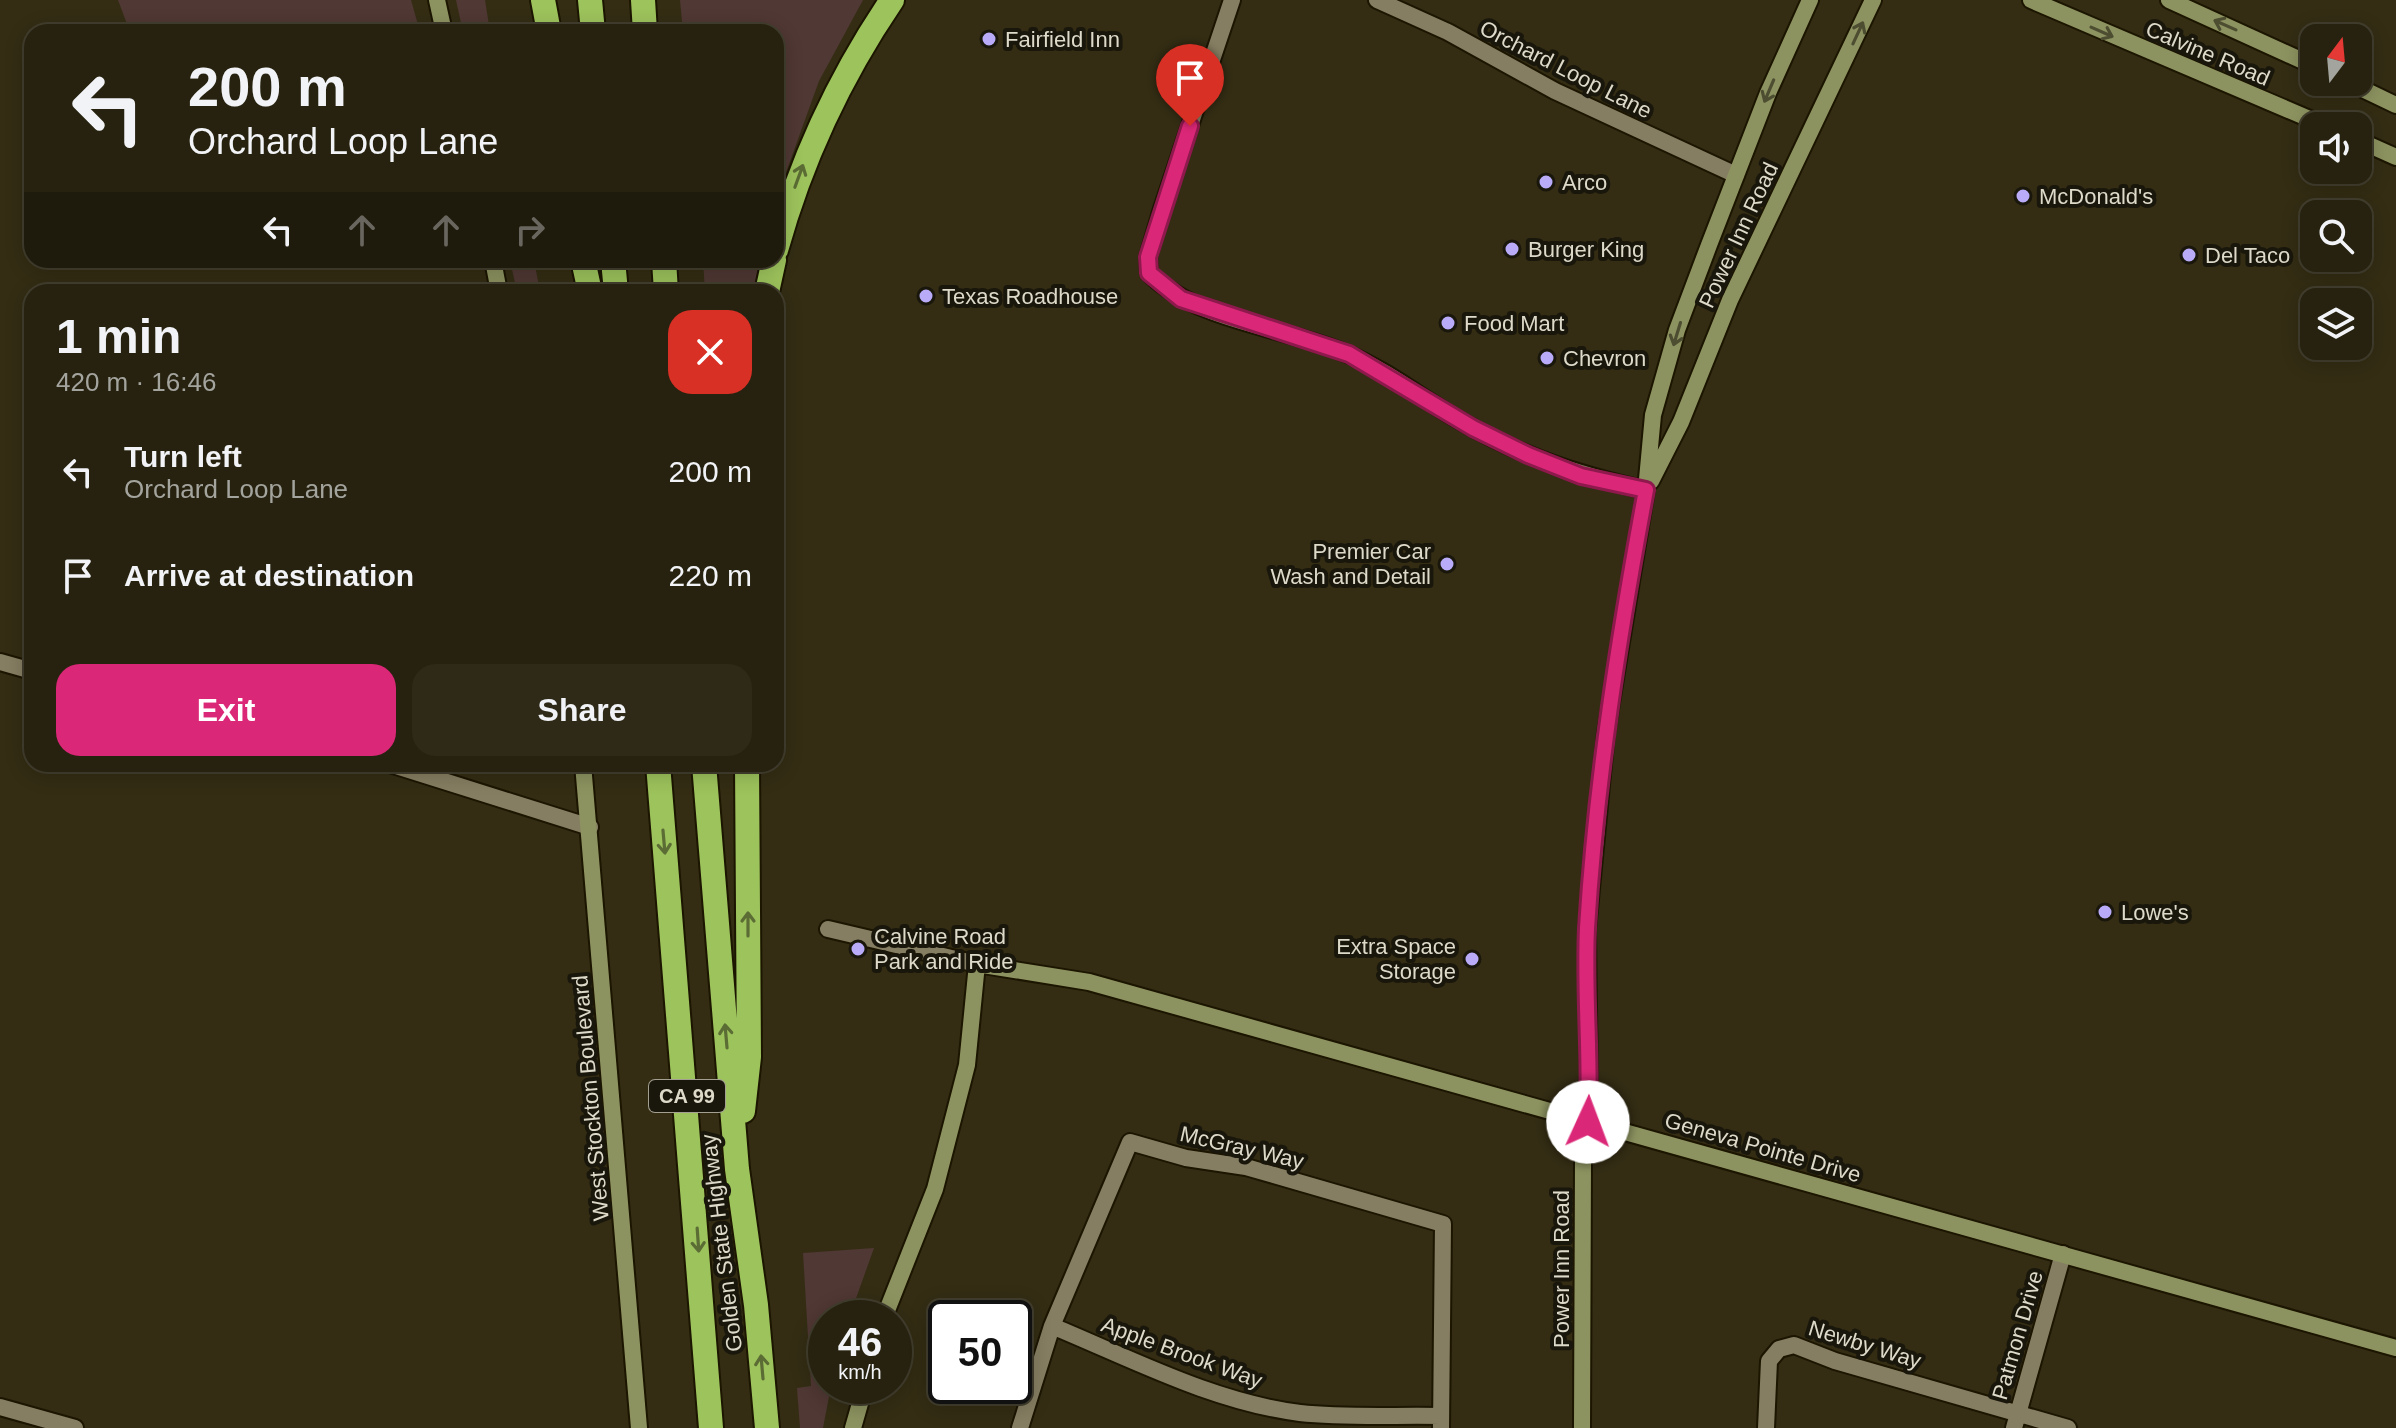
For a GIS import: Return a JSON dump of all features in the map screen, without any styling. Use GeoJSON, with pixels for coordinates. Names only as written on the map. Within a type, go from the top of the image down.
{"type":"FeatureCollection","features":[{"type":"Feature","properties":{"kind":"highway"},"geometry":{"type":"LineString","coordinates":[[543,0],[548,24]]}},
{"type":"Feature","properties":{"kind":"highway"},"geometry":{"type":"LineString","coordinates":[[590,0],[592,24]]}},
{"type":"Feature","properties":{"kind":"highway"},"geometry":{"type":"LineString","coordinates":[[643,0],[644,24]]}},
{"type":"Feature","properties":{"kind":"highway"},"geometry":{"type":"LineString","coordinates":[[784,226],[812,141],[831,102],[892,0]]}},
{"type":"Feature","properties":{"kind":"highway","name":"Golden State Highway"},"geometry":{"type":"LineString","coordinates":[[659,772],[711,1428]]}},
{"type":"Feature","properties":{"kind":"highway","name":"Golden State Highway"},"geometry":{"type":"LineString","coordinates":[[705,772],[737,1169],[756,1305],[767,1428]]}},
{"type":"Feature","properties":{"kind":"highway"},"geometry":{"type":"LineString","coordinates":[[737,1169],[749,1057],[747,772]]}},
{"type":"Feature","properties":{"kind":"street"},"geometry":{"type":"LineString","coordinates":[[437,0],[442,24]]}},
{"type":"Feature","properties":{"kind":"street"},"geometry":{"type":"LineString","coordinates":[[1232,0],[1161,212],[1148,257],[1149,273],[1181,299],[1349,354],[1473,428],[1528,455],[1581,476],[1646,490]]}},
{"type":"Feature","properties":{"kind":"street","name":"Orchard Loop Lane"},"geometry":{"type":"LineString","coordinates":[[1377,0],[1448,32],[1555,91],[1736,175]]}},
{"type":"Feature","properties":{"kind":"street"},"geometry":{"type":"LineString","coordinates":[[1799,0],[1800,20]]}},
{"type":"Feature","properties":{"kind":"street","name":"Power Inn Road"},"geometry":{"type":"LineString","coordinates":[[1582,1428],[1583,1160],[1588,1122],[1589,905],[1607,719],[1646,490],[1653,415],[1669,358],[1736,175],[1810,0]]}},
{"type":"Feature","properties":{"kind":"street","name":"Power Inn Road"},"geometry":{"type":"LineString","coordinates":[[1646,490],[1681,422],[1730,300],[1873,0]]}},
{"type":"Feature","properties":{"kind":"street","name":"Calvine Road"},"geometry":{"type":"LineString","coordinates":[[2031,0],[2300,115]]}},
{"type":"Feature","properties":{"kind":"street","name":"Calvine Road"},"geometry":{"type":"LineString","coordinates":[[2169,0],[2300,60]]}},
{"type":"Feature","properties":{"kind":"street"},"geometry":{"type":"LineString","coordinates":[[2372,94],[2396,105]]}},
{"type":"Feature","properties":{"kind":"street"},"geometry":{"type":"LineString","coordinates":[[2372,146],[2396,157]]}},
{"type":"Feature","properties":{"kind":"street"},"geometry":{"type":"LineString","coordinates":[[0,662],[24,669]]}},
{"type":"Feature","properties":{"kind":"street"},"geometry":{"type":"LineString","coordinates":[[415,772],[590,827]]}},
{"type":"Feature","properties":{"kind":"street","name":"West Stockton Boulevard"},"geometry":{"type":"LineString","coordinates":[[584,772],[639,1428]]}},
{"type":"Feature","properties":{"kind":"street"},"geometry":{"type":"LineString","coordinates":[[828,929],[977,964],[967,1065],[935,1189],[891,1300]]}},
{"type":"Feature","properties":{"kind":"street","name":"Geneva Pointe Drive"},"geometry":{"type":"LineString","coordinates":[[977,964],[1089,982],[2396,1348]]}},
{"type":"Feature","properties":{"kind":"street","name":"McGray Way"},"geometry":{"type":"LineString","coordinates":[[1020,1428],[1052,1326],[1130,1142],[1186,1158],[1246,1167],[1443,1224],[1441,1422]]}},
{"type":"Feature","properties":{"kind":"street","name":"Patmon Drive"},"geometry":{"type":"LineString","coordinates":[[2016,1421],[2063,1254]]}},
{"type":"Feature","properties":{"kind":"street","name":"Apple Brook Way"},"geometry":{"type":"LineString","coordinates":[[1052,1326],[1193,1385],[1245,1402],[1313,1413],[1441,1422]]}},
{"type":"Feature","properties":{"kind":"street","name":"Newby Way"},"geometry":{"type":"LineString","coordinates":[[1766,1428],[1770,1395],[1767,1370],[1773,1354],[1786,1345],[1802,1346],[1835,1361],[2016,1421]]}},
{"type":"Feature","properties":{"kind":"street"},"geometry":{"type":"LineString","coordinates":[[853,1428],[860,1404]]}},
{"type":"Feature","properties":{"kind":"street"},"geometry":{"type":"LineString","coordinates":[[0,1407],[67,1427]]}},
{"type":"Feature","properties":{"kind":"street"},"geometry":{"type":"LineString","coordinates":[[2016,1421],[2068,1428]]}},
{"type":"Feature","properties":{"kind":"shaded area"},"geometry":{"type":"Polygon","coordinates":[[[118,0],[411,0],[418,24],[127,24],[118,0]]]}},
{"type":"Feature","properties":{"kind":"shaded area"},"geometry":{"type":"Polygon","coordinates":[[[456,0],[485,0],[489,24],[461,24],[456,0]]]}},
{"type":"Feature","properties":{"kind":"shaded area"},"geometry":{"type":"Polygon","coordinates":[[[680,0],[863,0],[819,81],[784,178],[784,24],[682,24],[680,0]]]}},
{"type":"Feature","properties":{"kind":"shaded area"},"geometry":{"type":"Polygon","coordinates":[[[512,268],[536,268],[538,284],[515,284],[512,268]]]}},
{"type":"Feature","properties":{"kind":"shaded area"},"geometry":{"type":"Polygon","coordinates":[[[704,268],[758,268],[755,284],[704,284],[704,268]]]}},
{"type":"Feature","properties":{"kind":"shaded area"},"geometry":{"type":"Polygon","coordinates":[[[874,1248],[855,1300],[808,1300],[808,1336],[803,1253],[874,1248]]]}},
{"type":"Feature","properties":{"kind":"shaded area"},"geometry":{"type":"Polygon","coordinates":[[[808,1386],[808,1404],[828,1404],[823,1428],[800,1428],[797,1388],[808,1386]]]}},
{"type":"Feature","properties":{"kind":"place","name":"Fairfield Inn"},"geometry":{"type":"Point","coordinates":[989,39]}},
{"type":"Feature","properties":{"kind":"place","name":"Arco"},"geometry":{"type":"Point","coordinates":[1546,182]}},
{"type":"Feature","properties":{"kind":"place","name":"McDonald's"},"geometry":{"type":"Point","coordinates":[2023,196]}},
{"type":"Feature","properties":{"kind":"place","name":"Burger King"},"geometry":{"type":"Point","coordinates":[1512,249]}},
{"type":"Feature","properties":{"kind":"place","name":"Del Taco"},"geometry":{"type":"Point","coordinates":[2189,255]}},
{"type":"Feature","properties":{"kind":"place","name":"Texas Roadhouse"},"geometry":{"type":"Point","coordinates":[926,296]}},
{"type":"Feature","properties":{"kind":"place","name":"Food Mart"},"geometry":{"type":"Point","coordinates":[1448,323]}},
{"type":"Feature","properties":{"kind":"place","name":"Chevron"},"geometry":{"type":"Point","coordinates":[1547,358]}},
{"type":"Feature","properties":{"kind":"place","name":"Premier Car Wash and Detail"},"geometry":{"type":"Point","coordinates":[1447,564]}},
{"type":"Feature","properties":{"kind":"place","name":"Lowe's"},"geometry":{"type":"Point","coordinates":[2105,912]}},
{"type":"Feature","properties":{"kind":"place","name":"Calvine Road Park and Ride"},"geometry":{"type":"Point","coordinates":[858,949]}},
{"type":"Feature","properties":{"kind":"place","name":"Extra Space Storage"},"geometry":{"type":"Point","coordinates":[1472,959]}},
{"type":"Feature","properties":{"kind":"route"},"geometry":{"type":"LineString","coordinates":[[1190,126],[1148,257],[1149,273],[1159,284],[1181,299],[1349,354],[1393,377],[1453,417],[1528,455],[1581,476],[1646,490],[1620,631],[1592,873],[1587,930],[1588,1122]]}}]}
